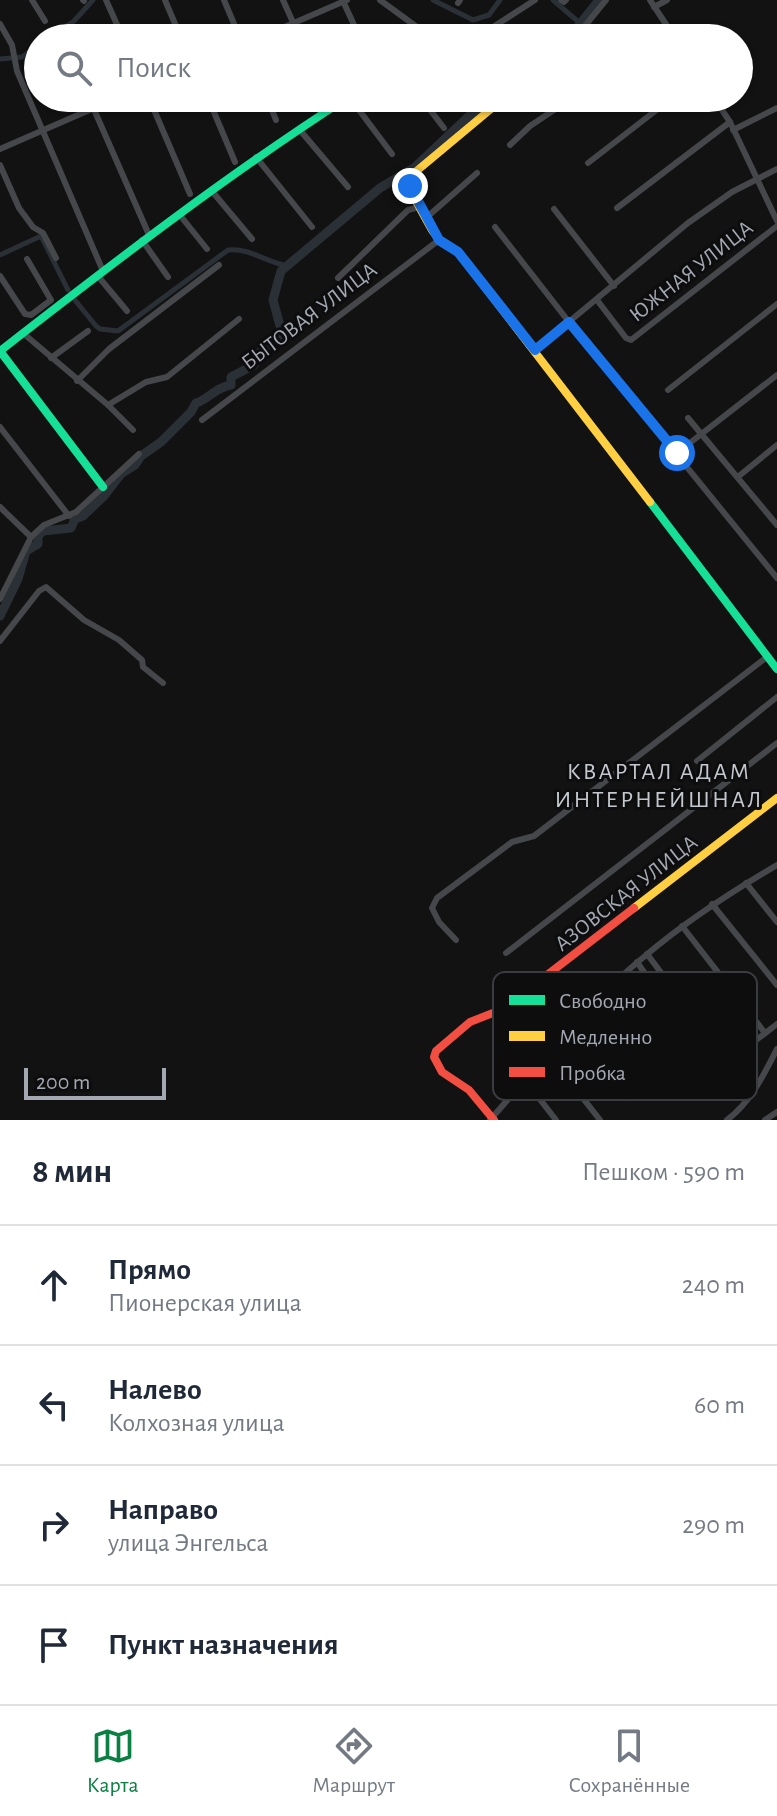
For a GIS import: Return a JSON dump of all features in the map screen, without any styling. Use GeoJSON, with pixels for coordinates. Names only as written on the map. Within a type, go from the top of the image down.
{"type":"FeatureCollection","features":[{"type":"Feature","properties":{"kind":"street"},"geometry":{"type":"LineString","coordinates":[[32,0],[45,21]]}},
{"type":"Feature","properties":{"kind":"street"},"geometry":{"type":"LineString","coordinates":[[106,0],[117,24]]}},
{"type":"Feature","properties":{"kind":"street"},"geometry":{"type":"LineString","coordinates":[[165,0],[175,24]]}},
{"type":"Feature","properties":{"kind":"street"},"geometry":{"type":"LineString","coordinates":[[224,0],[234,24]]}},
{"type":"Feature","properties":{"kind":"street"},"geometry":{"type":"LineString","coordinates":[[283,0],[293,24],[345,0],[354,24]]}},
{"type":"Feature","properties":{"kind":"street"},"geometry":{"type":"LineString","coordinates":[[380,0],[413,24]]}},
{"type":"Feature","properties":{"kind":"street"},"geometry":{"type":"LineString","coordinates":[[498,24],[535,0]]}},
{"type":"Feature","properties":{"kind":"street"},"geometry":{"type":"LineString","coordinates":[[586,24],[606,0]]}},
{"type":"Feature","properties":{"kind":"street"},"geometry":{"type":"LineString","coordinates":[[650,0],[664,24]]}},
{"type":"Feature","properties":{"kind":"street"},"geometry":{"type":"LineString","coordinates":[[654,7],[667,0]]}},
{"type":"Feature","properties":{"kind":"street"},"geometry":{"type":"LineString","coordinates":[[0,24],[14,50],[15,64],[24,84]]}},
{"type":"Feature","properties":{"kind":"street"},"geometry":{"type":"LineString","coordinates":[[617,208],[732,126],[777,108]]}},
{"type":"Feature","properties":{"kind":"street"},"geometry":{"type":"LineString","coordinates":[[36,112],[100,273],[127,311]]}},
{"type":"Feature","properties":{"kind":"street"},"geometry":{"type":"LineString","coordinates":[[0,149],[84,112]]}},
{"type":"Feature","properties":{"kind":"street"},"geometry":{"type":"LineString","coordinates":[[96,112],[145,238],[168,277]]}},
{"type":"Feature","properties":{"kind":"street"},"geometry":{"type":"LineString","coordinates":[[155,112],[190,194]]}},
{"type":"Feature","properties":{"kind":"street"},"geometry":{"type":"LineString","coordinates":[[214,112],[235,162]]}},
{"type":"Feature","properties":{"kind":"street"},"geometry":{"type":"LineString","coordinates":[[273,112],[276,120]]}},
{"type":"Feature","properties":{"kind":"street"},"geometry":{"type":"LineString","coordinates":[[0,276],[27,316],[54,304],[256,157],[326,112]]}},
{"type":"Feature","properties":{"kind":"street"},"geometry":{"type":"LineString","coordinates":[[359,112],[392,154]]}},
{"type":"Feature","properties":{"kind":"street"},"geometry":{"type":"LineString","coordinates":[[432,112],[444,128]]}},
{"type":"Feature","properties":{"kind":"street"},"geometry":{"type":"LineString","coordinates":[[488,112],[409,179],[419,207],[439,240],[458,252],[777,669]]}},
{"type":"Feature","properties":{"kind":"street"},"geometry":{"type":"LineString","coordinates":[[510,145],[551,112]]}},
{"type":"Feature","properties":{"kind":"street"},"geometry":{"type":"LineString","coordinates":[[588,163],[654,112]]}},
{"type":"Feature","properties":{"kind":"street"},"geometry":{"type":"LineString","coordinates":[[723,112],[777,223]]}},
{"type":"Feature","properties":{"kind":"street"},"geometry":{"type":"LineString","coordinates":[[299,129],[348,187]]}},
{"type":"Feature","properties":{"kind":"street"},"geometry":{"type":"LineString","coordinates":[[256,157],[312,227]]}},
{"type":"Feature","properties":{"kind":"street"},"geometry":{"type":"LineString","coordinates":[[0,165],[19,208],[33,227],[43,233],[56,258]]}},
{"type":"Feature","properties":{"kind":"street"},"geometry":{"type":"LineString","coordinates":[[535,350],[688,223],[732,192],[777,169]]}},
{"type":"Feature","properties":{"kind":"street"},"geometry":{"type":"LineString","coordinates":[[426,218],[477,173]]}},
{"type":"Feature","properties":{"kind":"street"},"geometry":{"type":"LineString","coordinates":[[211,190],[252,239]]}},
{"type":"Feature","properties":{"kind":"street"},"geometry":{"type":"LineString","coordinates":[[338,278],[408,210],[419,207]]}},
{"type":"Feature","properties":{"kind":"street"},"geometry":{"type":"LineString","coordinates":[[554,209],[614,286]]}},
{"type":"Feature","properties":{"kind":"street"},"geometry":{"type":"LineString","coordinates":[[179,214],[207,249]]}},
{"type":"Feature","properties":{"kind":"street","name":"ЮЖНАЯ УЛИЦА"},"geometry":{"type":"LineString","coordinates":[[597,300],[626,338],[631,340],[777,223]]}},
{"type":"Feature","properties":{"kind":"street"},"geometry":{"type":"LineString","coordinates":[[495,227],[777,578]]}},
{"type":"Feature","properties":{"kind":"street","name":"БЫТОВАЯ УЛИЦА"},"geometry":{"type":"LineString","coordinates":[[202,420],[439,240]]}},
{"type":"Feature","properties":{"kind":"street"},"geometry":{"type":"LineString","coordinates":[[27,259],[54,304]]}},
{"type":"Feature","properties":{"kind":"street"},"geometry":{"type":"LineString","coordinates":[[77,381],[109,349],[219,265]]}},
{"type":"Feature","properties":{"kind":"street"},"geometry":{"type":"LineString","coordinates":[[54,304],[24,334],[0,351],[103,487]]}},
{"type":"Feature","properties":{"kind":"street"},"geometry":{"type":"LineString","coordinates":[[668,390],[777,304]]}},
{"type":"Feature","properties":{"kind":"street"},"geometry":{"type":"LineString","coordinates":[[108,405],[146,382],[167,377],[239,319]]}},
{"type":"Feature","properties":{"kind":"street"},"geometry":{"type":"LineString","coordinates":[[51,358],[88,331]]}},
{"type":"Feature","properties":{"kind":"street"},"geometry":{"type":"LineString","coordinates":[[24,334],[133,430]]}},
{"type":"Feature","properties":{"kind":"street"},"geometry":{"type":"LineString","coordinates":[[677,453],[777,375]]}},
{"type":"Feature","properties":{"kind":"street"},"geometry":{"type":"LineString","coordinates":[[688,418],[777,525]]}},
{"type":"Feature","properties":{"kind":"street"},"geometry":{"type":"LineString","coordinates":[[0,427],[69,516]]}},
{"type":"Feature","properties":{"kind":"street"},"geometry":{"type":"LineString","coordinates":[[739,476],[777,445]]}},
{"type":"Feature","properties":{"kind":"street"},"geometry":{"type":"LineString","coordinates":[[0,599],[31,537],[44,525],[69,516],[139,454]]}},
{"type":"Feature","properties":{"kind":"street"},"geometry":{"type":"LineString","coordinates":[[0,507],[31,537]]}},
{"type":"Feature","properties":{"kind":"street"},"geometry":{"type":"LineString","coordinates":[[0,641],[39,591],[46,587],[84,620],[119,640],[142,660],[143,667],[163,683]]}},
{"type":"Feature","properties":{"kind":"street"},"geometry":{"type":"LineString","coordinates":[[456,940],[434,914],[432,908],[437,898],[512,842],[534,836],[767,657]]}},
{"type":"Feature","properties":{"kind":"street"},"geometry":{"type":"LineString","coordinates":[[697,761],[777,697]]}},
{"type":"Feature","properties":{"kind":"street"},"geometry":{"type":"LineString","coordinates":[[506,953],[777,743]]}},
{"type":"Feature","properties":{"kind":"street","name":"АЗОВСКАЯ УЛИЦА"},"geometry":{"type":"LineString","coordinates":[[550,972],[777,798]]}},
{"type":"Feature","properties":{"kind":"street"},"geometry":{"type":"LineString","coordinates":[[626,972],[712,904],[777,865]]}},
{"type":"Feature","properties":{"kind":"street"},"geometry":{"type":"LineString","coordinates":[[746,883],[777,922]]}},
{"type":"Feature","properties":{"kind":"street"},"geometry":{"type":"LineString","coordinates":[[712,904],[777,985]]}},
{"type":"Feature","properties":{"kind":"street"},"geometry":{"type":"LineString","coordinates":[[682,926],[718,972]]}},
{"type":"Feature","properties":{"kind":"street"},"geometry":{"type":"LineString","coordinates":[[647,954],[661,972]]}},
{"type":"Feature","properties":{"kind":"street"},"geometry":{"type":"LineString","coordinates":[[637,962],[644,972]]}},
{"type":"Feature","properties":{"kind":"street","name":"АЗОВСКАЯ УЛИЦА"},"geometry":{"type":"LineString","coordinates":[[492,1119],[462,1083],[442,1072],[434,1057],[436,1051],[470,1022],[493,1015]]}},
{"type":"Feature","properties":{"kind":"street"},"geometry":{"type":"LineString","coordinates":[[757,1023],[765,1033]]}},
{"type":"Feature","properties":{"kind":"street"},"geometry":{"type":"LineString","coordinates":[[757,1039],[777,1024]]}},
{"type":"Feature","properties":{"kind":"street"},"geometry":{"type":"LineString","coordinates":[[757,1087],[777,1049]]}},
{"type":"Feature","properties":{"kind":"street"},"geometry":{"type":"LineString","coordinates":[[492,1119],[508,1100]]}},
{"type":"Feature","properties":{"kind":"street"},"geometry":{"type":"LineString","coordinates":[[540,1100],[556,1120]]}},
{"type":"Feature","properties":{"kind":"street"},"geometry":{"type":"LineString","coordinates":[[584,1100],[600,1120]]}},
{"type":"Feature","properties":{"kind":"street"},"geometry":{"type":"LineString","coordinates":[[727,1120],[747,1100]]}},
{"type":"Feature","properties":{"kind":"street"},"geometry":{"type":"LineString","coordinates":[[738,1111],[744,1120]]}},
{"type":"Feature","properties":{"kind":"street"},"geometry":{"type":"LineString","coordinates":[[765,1120],[777,1112]]}},
{"type":"Feature","properties":{"kind":"waterway"},"geometry":{"type":"LineString","coordinates":[[70,24],[93,0]]}},
{"type":"Feature","properties":{"kind":"waterway"},"geometry":{"type":"LineString","coordinates":[[433,0],[473,20],[489,15],[500,0]]}},
{"type":"Feature","properties":{"kind":"waterway"},"geometry":{"type":"LineString","coordinates":[[553,0],[581,24]]}},
{"type":"Feature","properties":{"kind":"waterway"},"geometry":{"type":"LineString","coordinates":[[580,24],[599,0]]}},
{"type":"Feature","properties":{"kind":"waterway"},"geometry":{"type":"LineString","coordinates":[[0,59],[24,56]]}},
{"type":"Feature","properties":{"kind":"waterway"},"geometry":{"type":"LineString","coordinates":[[0,616],[18,579],[26,551],[38,544],[38,536],[43,531],[71,528],[75,519],[83,516],[121,474],[161,442],[196,403],[231,385],[231,377],[254,365],[259,353],[282,333],[273,300],[281,271],[380,188],[414,168],[475,112]]}},
{"type":"Feature","properties":{"kind":"waterway"},"geometry":{"type":"LineString","coordinates":[[0,255],[41,236],[68,290]]}},
{"type":"Feature","properties":{"kind":"waterway"},"geometry":{"type":"LineString","coordinates":[[74,299],[100,329],[118,331],[228,250],[244,251],[289,266]]}},
{"type":"Feature","properties":{"kind":"traffic: fast"},"geometry":{"type":"LineString","coordinates":[[103,487],[0,351],[214,189],[326,112]]}},
{"type":"Feature","properties":{"kind":"traffic: fast"},"geometry":{"type":"LineString","coordinates":[[650,502],[777,669]]}},
{"type":"Feature","properties":{"kind":"traffic: slow"},"geometry":{"type":"LineString","coordinates":[[487,112],[409,179],[417,203],[441,242],[458,252],[650,502]]}},
{"type":"Feature","properties":{"kind":"traffic: slow"},"geometry":{"type":"LineString","coordinates":[[634,908],[777,798]]}},
{"type":"Feature","properties":{"kind":"traffic: jam"},"geometry":{"type":"LineString","coordinates":[[551,972],[634,908]]}},
{"type":"Feature","properties":{"kind":"traffic: jam"},"geometry":{"type":"LineString","coordinates":[[493,1013],[470,1022],[436,1051],[434,1057],[442,1072],[469,1090],[494,1120]]}},
{"type":"Feature","properties":{"kind":"district","name":"КВАРТАЛ АДАМ ИНТЕРНЕЙШНАЛ"},"geometry":{"type":"Point","coordinates":[659,786]}},
{"type":"Feature","properties":{"kind":"route"},"geometry":{"type":"LineString","coordinates":[[410,186],[439,240],[458,252],[535,350],[569,322],[677,453]]}}]}
